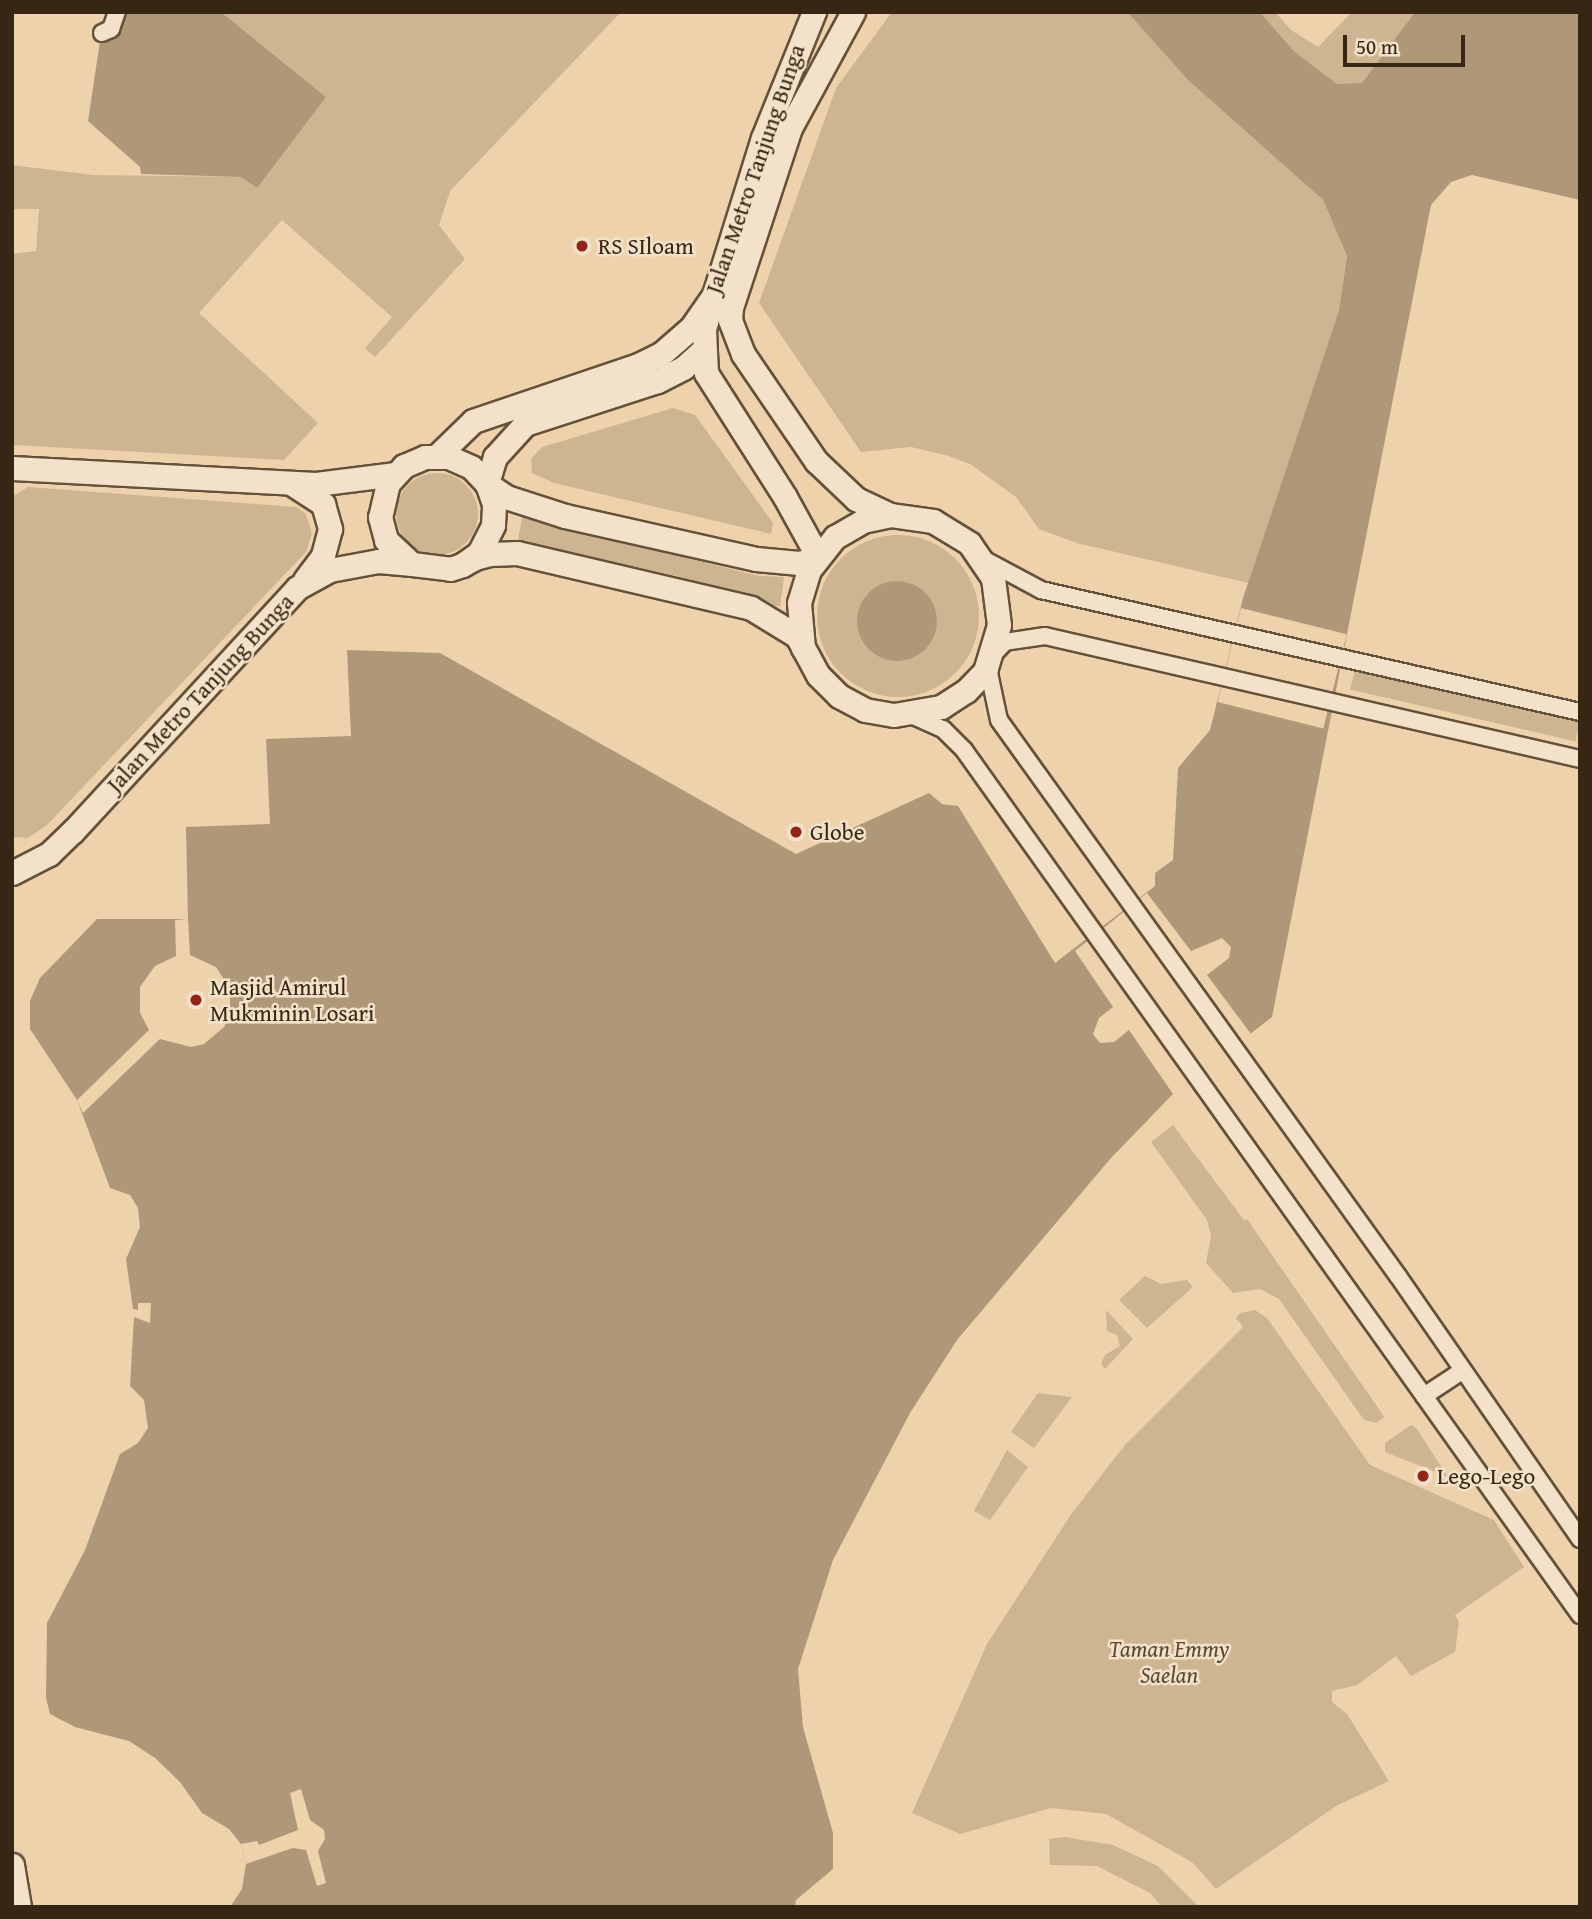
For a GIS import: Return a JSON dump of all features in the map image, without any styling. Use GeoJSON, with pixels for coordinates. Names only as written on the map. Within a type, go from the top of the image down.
{"type":"FeatureCollection","features":[{"type":"Feature","properties":{"kind":"main road","name":"Jalan Metro Tanjung Bunga"},"geometry":{"type":"LineString","coordinates":[[437,456],[473,421],[661,354],[691,328],[713,295],[763,138],[814,12]]}},
{"type":"Feature","properties":{"kind":"main road","name":"Jalan Metro Tanjung Bunga"},"geometry":{"type":"LineString","coordinates":[[853,12],[790,128],[731,307],[730,320],[743,354],[816,461],[856,499],[891,515]]}},
{"type":"Feature","properties":{"kind":"main road"},"geometry":{"type":"LineString","coordinates":[[713,295],[702,351],[715,392],[785,497],[813,548],[815,559]]}},
{"type":"Feature","properties":{"kind":"main road"},"geometry":{"type":"LineString","coordinates":[[461,565],[479,553],[494,525],[494,504],[487,484],[500,449],[525,424],[657,381],[683,368],[702,351]]}},
{"type":"Feature","properties":{"kind":"main road"},"geometry":{"type":"LineString","coordinates":[[803,648],[799,603],[815,559],[849,528],[891,515],[939,524],[979,553],[993,578],[1000,609],[992,656],[966,691],[941,707],[911,715],[880,714],[845,700],[818,675],[789,628],[771,617],[730,602],[517,553],[490,554],[461,565],[437,570],[412,564],[386,540],[380,517],[383,494],[395,474],[404,466],[437,456],[471,467],[487,484],[526,505],[756,559],[799,563],[815,559]]}},
{"type":"Feature","properties":{"kind":"main road"},"geometry":{"type":"LineString","coordinates":[[12,468],[287,483],[395,474]]}},
{"type":"Feature","properties":{"kind":"main road"},"geometry":{"type":"LineString","coordinates":[[287,483],[317,498],[330,529],[323,556],[298,588]]}},
{"type":"Feature","properties":{"kind":"main road","name":"Jalan Metro Tanjung Bunga"},"geometry":{"type":"LineString","coordinates":[[12,873],[49,854],[73,831],[298,588],[330,570],[378,561],[412,564]]}},
{"type":"Feature","properties":{"kind":"main road"},"geometry":{"type":"LineString","coordinates":[[12,1865],[19,1907]]}},
{"type":"Feature","properties":{"kind":"street"},"geometry":{"type":"LineString","coordinates":[[102,33],[111,29],[117,12]]}},
{"type":"Feature","properties":{"kind":"street"},"geometry":{"type":"LineString","coordinates":[[979,553],[995,568],[1041,590],[1580,712]]}},
{"type":"Feature","properties":{"kind":"street"},"geometry":{"type":"LineString","coordinates":[[1580,759],[1045,636],[1004,642],[992,656],[989,690],[999,720],[1242,1058],[1580,1539]]}},
{"type":"Feature","properties":{"kind":"street"},"geometry":{"type":"LineString","coordinates":[[911,715],[943,729],[964,750],[1196,1080],[1580,1615]]}},
{"type":"Feature","properties":{"kind":"street"},"geometry":{"type":"LineString","coordinates":[[1424,1396],[1462,1371]]}},
{"type":"Feature","properties":{"kind":"green space"},"geometry":{"type":"Polygon","coordinates":[[[221,12],[621,12],[450,191],[439,225],[465,259],[375,357],[365,348],[392,317],[282,220],[199,313],[318,423],[284,460],[12,445],[12,254],[36,251],[39,209],[12,209],[12,165],[93,175],[241,177],[326,97],[221,12]]]}},
{"type":"Feature","properties":{"kind":"green space"},"geometry":{"type":"Polygon","coordinates":[[[892,12],[1127,12],[1189,81],[1323,200],[1347,256],[1339,310],[1248,583],[1077,543],[1039,529],[1016,497],[970,464],[946,455],[911,447],[861,452],[759,303],[836,88],[892,12]]]}},
{"type":"Feature","properties":{"kind":"green space"},"geometry":{"type":"Polygon","coordinates":[[[1260,12],[1275,12],[1291,30],[1318,47],[1352,12],[1415,12],[1362,84],[1337,84],[1294,51],[1260,12]]]}},
{"type":"Feature","properties":{"kind":"green space"},"geometry":{"type":"Polygon","coordinates":[[[673,408],[695,415],[773,523],[771,534],[554,483],[532,473],[531,459],[542,447],[673,408]]]}},
{"type":"Feature","properties":{"kind":"green space"},"geometry":{"type":"Polygon","coordinates":[[[437,473],[453,476],[466,485],[475,498],[478,514],[475,530],[466,543],[453,552],[437,555],[421,552],[408,543],[399,530],[396,514],[399,498],[408,485],[421,476],[437,473]]]}},
{"type":"Feature","properties":{"kind":"green space"},"geometry":{"type":"Polygon","coordinates":[[[28,487],[296,507],[306,514],[312,534],[306,552],[47,825],[28,838],[12,837],[12,497],[28,487]]]}},
{"type":"Feature","properties":{"kind":"green space"},"geometry":{"type":"Polygon","coordinates":[[[522,517],[759,576],[784,577],[780,607],[677,576],[518,541],[522,517]]]}},
{"type":"Feature","properties":{"kind":"green space"},"geometry":{"type":"Polygon","coordinates":[[[898,535],[929,541],[955,559],[973,585],[979,616],[973,647],[955,673],[929,691],[898,697],[867,691],[841,673],[823,647],[817,616],[823,585],[841,559],[867,541],[898,535]]]}},
{"type":"Feature","properties":{"kind":"green space"},"geometry":{"type":"Polygon","coordinates":[[[1355,669],[1580,721],[1575,741],[1350,689],[1355,669]]]}},
{"type":"Feature","properties":{"kind":"green space"},"geometry":{"type":"Polygon","coordinates":[[[1173,1125],[1244,1220],[1247,1219],[1381,1412],[1384,1417],[1377,1423],[1364,1420],[1279,1299],[1260,1289],[1233,1293],[1206,1263],[1211,1236],[1207,1220],[1151,1142],[1173,1125]]]}},
{"type":"Feature","properties":{"kind":"green space"},"geometry":{"type":"Polygon","coordinates":[[[1145,1276],[1161,1284],[1187,1280],[1193,1287],[1147,1328],[1119,1300],[1145,1276]]]}},
{"type":"Feature","properties":{"kind":"green space"},"geometry":{"type":"Polygon","coordinates":[[[1106,1310],[1133,1339],[1105,1369],[1101,1364],[1105,1355],[1120,1346],[1117,1335],[1107,1331],[1106,1310]]]}},
{"type":"Feature","properties":{"kind":"green space","name":"Taman Emmy Saelan"},"geometry":{"type":"Polygon","coordinates":[[[1255,1310],[1267,1318],[1370,1465],[1494,1520],[1524,1567],[1455,1615],[1459,1622],[1455,1652],[1411,1676],[1396,1656],[1357,1685],[1332,1691],[1332,1702],[1347,1714],[1389,1781],[1336,1806],[1216,1889],[1192,1862],[1106,1814],[1051,1808],[960,1834],[912,1813],[987,1644],[1072,1513],[1125,1445],[1243,1327],[1236,1318],[1240,1313],[1255,1310]]]}},
{"type":"Feature","properties":{"kind":"green space"},"geometry":{"type":"Polygon","coordinates":[[[1038,1393],[1072,1397],[1034,1448],[1011,1432],[1038,1393]]]}},
{"type":"Feature","properties":{"kind":"green space"},"geometry":{"type":"Polygon","coordinates":[[[1411,1425],[1416,1428],[1448,1477],[1385,1452],[1385,1443],[1411,1425]]]}},
{"type":"Feature","properties":{"kind":"green space"},"geometry":{"type":"Polygon","coordinates":[[[1007,1450],[1028,1467],[990,1520],[974,1511],[1007,1450]]]}},
{"type":"Feature","properties":{"kind":"green space"},"geometry":{"type":"Polygon","coordinates":[[[1065,1837],[1113,1845],[1158,1866],[1199,1907],[1162,1907],[1150,1893],[1097,1866],[1050,1865],[1049,1839],[1065,1837]]]}},
{"type":"Feature","properties":{"kind":"shaded area"},"geometry":{"type":"Polygon","coordinates":[[[120,12],[221,12],[326,97],[257,188],[241,177],[141,174],[140,167],[88,121],[100,41],[114,31],[120,12]]]}},
{"type":"Feature","properties":{"kind":"shaded area"},"geometry":{"type":"Polygon","coordinates":[[[1127,12],[1260,12],[1294,51],[1337,84],[1362,83],[1415,12],[1580,12],[1580,200],[1472,175],[1451,182],[1431,205],[1272,1017],[1173,1094],[1111,1158],[957,1340],[910,1413],[833,1560],[798,1669],[803,1727],[833,1833],[833,1869],[796,1900],[795,1907],[230,1907],[242,1889],[246,1864],[241,1844],[229,1829],[202,1813],[180,1782],[155,1758],[129,1741],[75,1727],[50,1714],[46,1698],[47,1623],[85,1550],[120,1454],[138,1443],[148,1428],[144,1400],[130,1386],[134,1317],[150,1323],[151,1303],[138,1303],[138,1310],[133,1309],[126,1259],[140,1227],[138,1208],[130,1195],[110,1188],[77,1100],[30,1029],[30,1001],[40,978],[97,919],[188,919],[186,827],[270,824],[266,739],[351,736],[347,650],[440,653],[796,854],[929,793],[942,804],[958,806],[1055,963],[1155,886],[1155,873],[1173,860],[1178,768],[1210,730],[1243,598],[1339,310],[1347,256],[1323,200],[1189,81],[1127,12]]]}},
{"type":"Feature","properties":{"kind":"shaded area"},"geometry":{"type":"Polygon","coordinates":[[[897,581],[912,584],[925,593],[934,606],[937,621],[934,636],[925,649],[912,658],[897,661],[882,658],[869,649],[860,636],[857,621],[860,606],[869,593],[882,584],[897,581]]]}},
{"type":"Feature","properties":{"kind":"pier"},"geometry":{"type":"Polygon","coordinates":[[[1241,608],[1347,634],[1323,728],[1218,702],[1241,608]]]}},
{"type":"Feature","properties":{"kind":"pier"},"geometry":{"type":"Polygon","coordinates":[[[1147,893],[1191,951],[1222,938],[1231,947],[1229,958],[1207,975],[1251,1034],[1173,1094],[1129,1030],[1114,1042],[1100,1043],[1093,1034],[1099,1018],[1113,1007],[1075,951],[1147,893]]]}},
{"type":"Feature","properties":{"kind":"pier"},"geometry":{"type":"Polygon","coordinates":[[[188,919],[190,955],[216,967],[230,989],[230,1015],[224,1027],[204,1044],[191,1047],[160,1039],[83,1113],[77,1100],[149,1030],[140,1013],[140,987],[155,966],[176,956],[175,920],[188,919]]]}},
{"type":"Feature","properties":{"kind":"pier"},"geometry":{"type":"Polygon","coordinates":[[[301,1789],[310,1820],[324,1830],[325,1839],[318,1851],[326,1883],[317,1886],[306,1850],[293,1848],[246,1864],[241,1844],[257,1841],[259,1845],[298,1830],[290,1793],[301,1789]]]}},
{"type":"Feature","properties":{"kind":"place","name":"RS SIloam"},"geometry":{"type":"Point","coordinates":[582,246]}},
{"type":"Feature","properties":{"kind":"place","name":"Globe"},"geometry":{"type":"Point","coordinates":[796,832]}},
{"type":"Feature","properties":{"kind":"place","name":"Masjid Amirul Mukminin Losari"},"geometry":{"type":"Point","coordinates":[196,1000]}},
{"type":"Feature","properties":{"kind":"place","name":"Lego-Lego"},"geometry":{"type":"Point","coordinates":[1423,1476]}}]}
